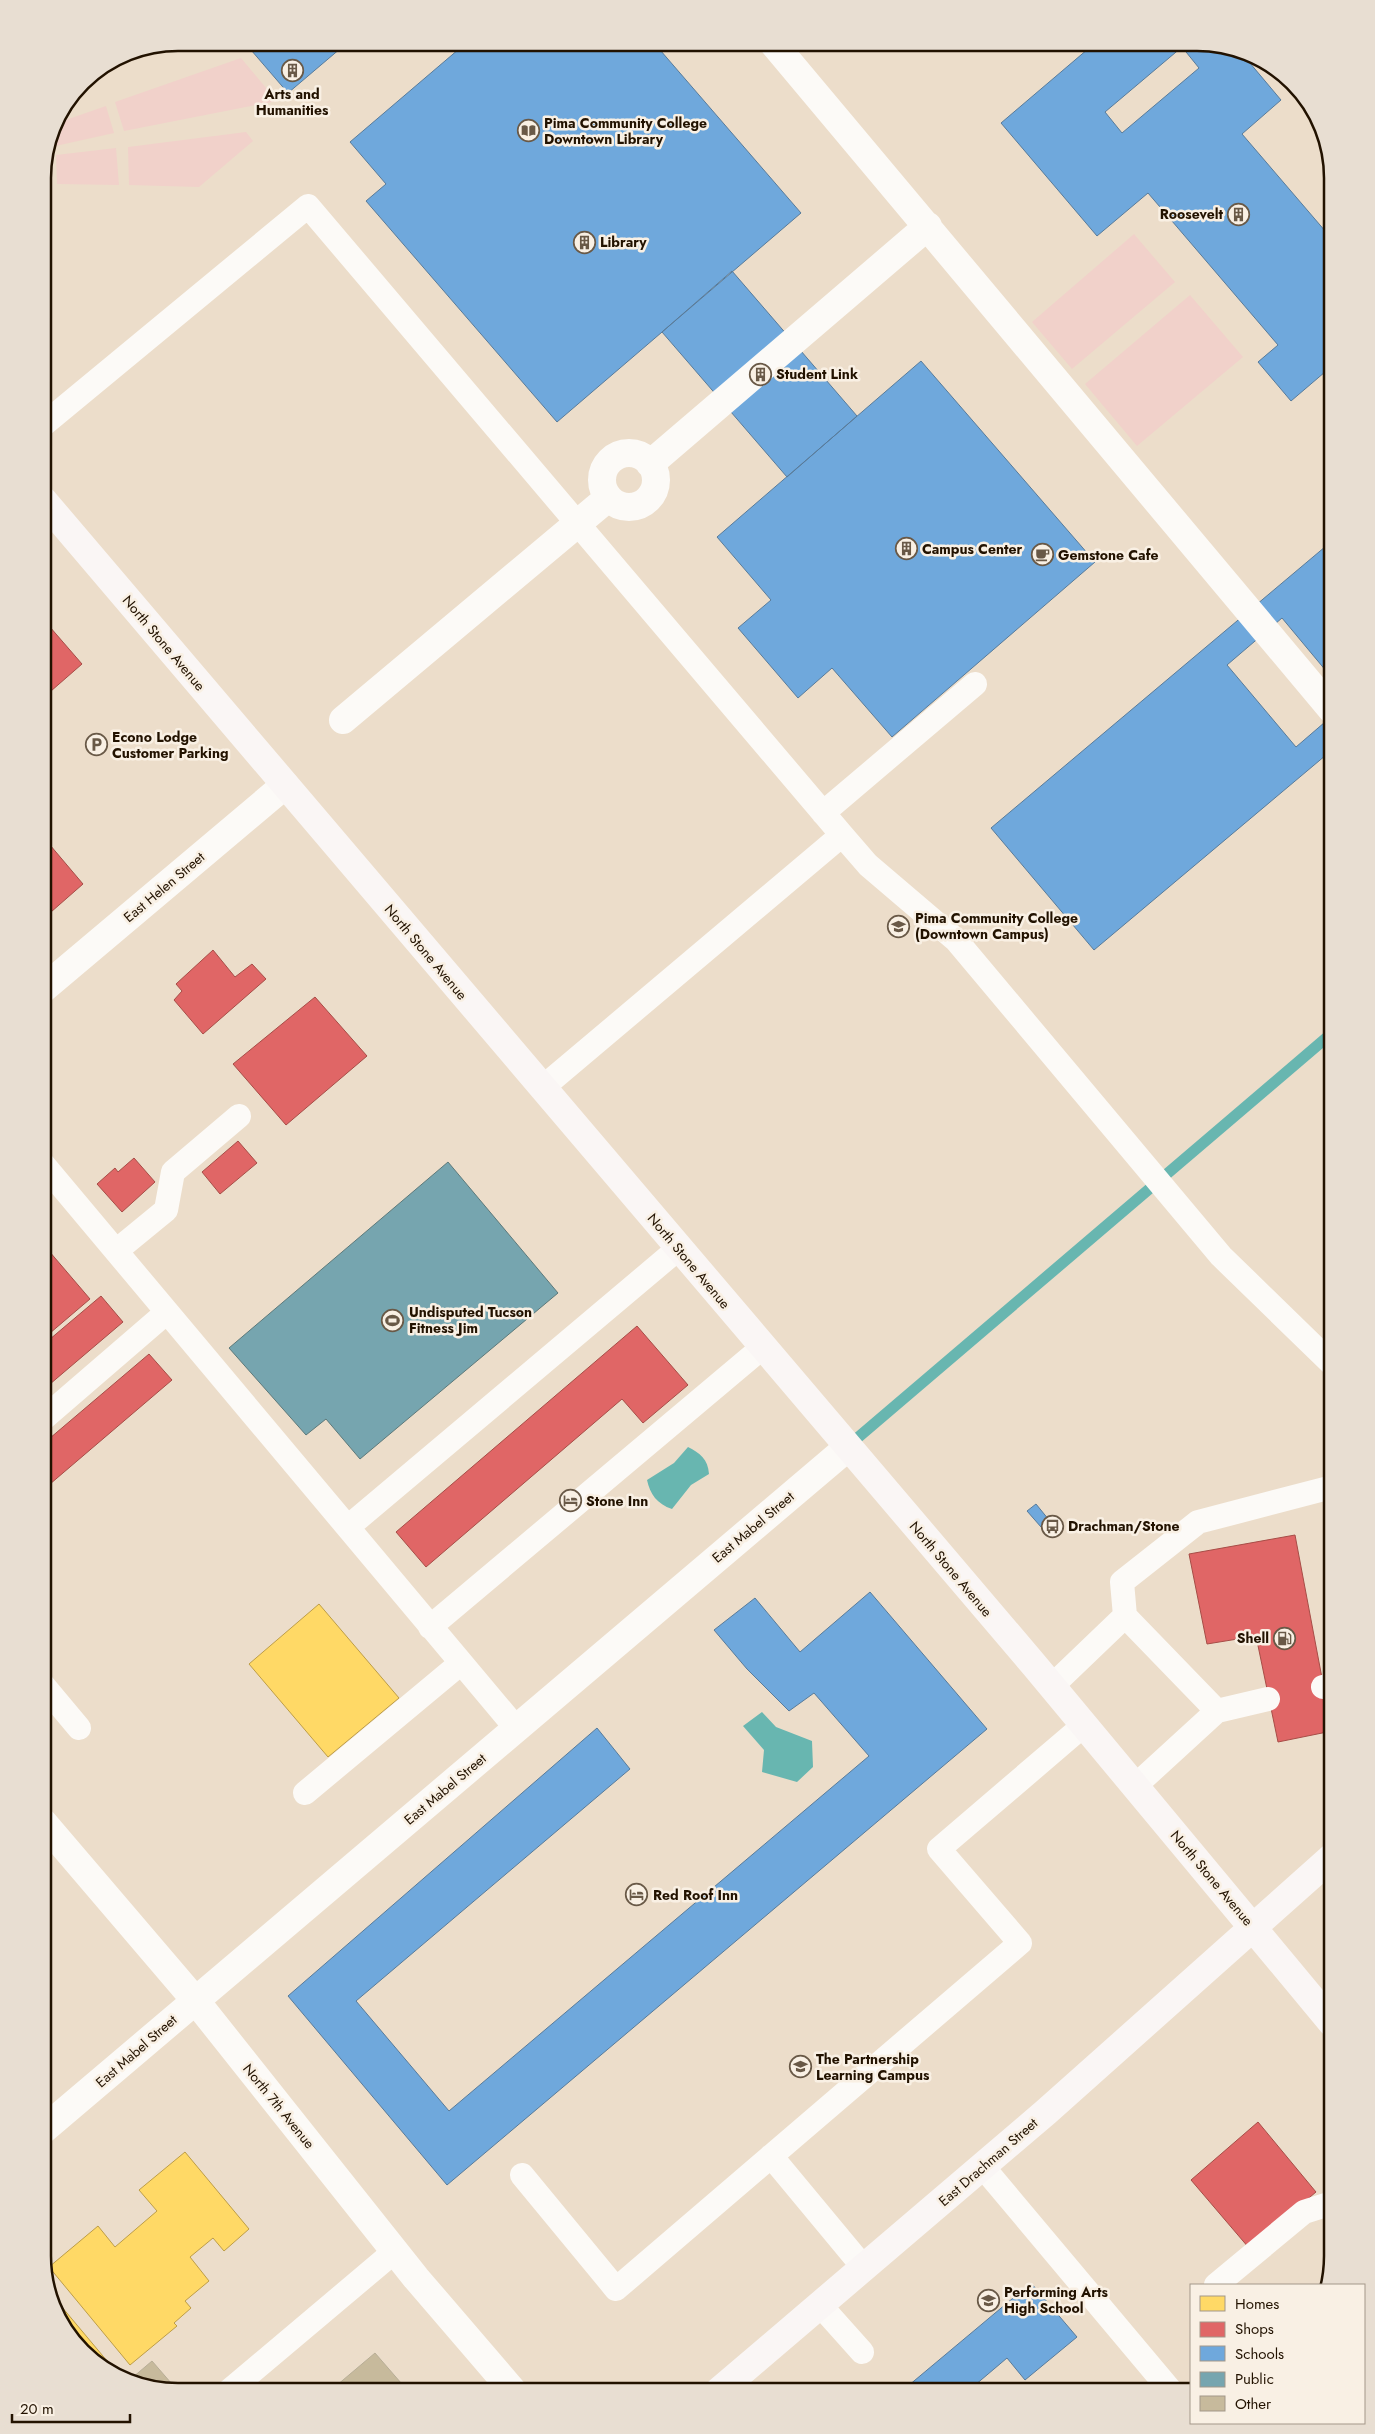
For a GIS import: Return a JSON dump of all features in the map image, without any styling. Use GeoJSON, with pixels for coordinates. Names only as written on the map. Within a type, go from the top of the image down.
{"type":"FeatureCollection","features":[{"type":"Feature","properties":{"kind":"main road","name":"North Stone Avenue"},"geometry":{"type":"LineString","coordinates":[[52,510],[847,1448],[1052,1686],[1324,2013]]}},
{"type":"Feature","properties":{"kind":"main road","name":"East Drachman Street"},"geometry":{"type":"LineString","coordinates":[[729,2383],[983,2167],[1324,1864]]}},
{"type":"Feature","properties":{"kind":"street"},"geometry":{"type":"LineString","coordinates":[[780,52],[1324,700]]}},
{"type":"Feature","properties":{"kind":"street"},"geometry":{"type":"LineString","coordinates":[[650,464],[928,226]]}},
{"type":"Feature","properties":{"kind":"street"},"geometry":{"type":"LineString","coordinates":[[627,453],[636,454],[650,464],[656,481],[649,498],[642,504],[624,507],[608,498],[602,483],[602,474],[612,459],[627,453]]}},
{"type":"Feature","properties":{"kind":"street"},"geometry":{"type":"LineString","coordinates":[[343,720],[608,498]]}},
{"type":"Feature","properties":{"kind":"street","name":"East Helen Street"},"geometry":{"type":"LineString","coordinates":[[52,982],[285,785]]}},
{"type":"Feature","properties":{"kind":"street","name":"East Mabel Street"},"geometry":{"type":"LineString","coordinates":[[51,2122],[847,1448]]}},
{"type":"Feature","properties":{"kind":"street","name":"North 7th Avenue"},"geometry":{"type":"LineString","coordinates":[[51,1833],[195,2000],[395,2251],[506,2382]]}},
{"type":"Feature","properties":{"kind":"lane"},"geometry":{"type":"LineString","coordinates":[[52,418],[308,206],[868,865],[956,940],[1221,1256],[1324,1356]]}},
{"type":"Feature","properties":{"kind":"lane"},"geometry":{"type":"LineString","coordinates":[[823,813],[975,684]]}},
{"type":"Feature","properties":{"kind":"lane"},"geometry":{"type":"LineString","coordinates":[[542,1088],[842,835]]}},
{"type":"Feature","properties":{"kind":"lane"},"geometry":{"type":"LineString","coordinates":[[116,1252],[166,1210],[173,1172],[239,1116]]}},
{"type":"Feature","properties":{"kind":"lane"},"geometry":{"type":"LineString","coordinates":[[52,1174],[516,1728]]}},
{"type":"Feature","properties":{"kind":"lane"},"geometry":{"type":"LineString","coordinates":[[348,1527],[679,1248]]}},
{"type":"Feature","properties":{"kind":"lane"},"geometry":{"type":"LineString","coordinates":[[51,1412],[167,1312]]}},
{"type":"Feature","properties":{"kind":"lane"},"geometry":{"type":"LineString","coordinates":[[430,1627],[763,1347]]}},
{"type":"Feature","properties":{"kind":"lane"},"geometry":{"type":"LineString","coordinates":[[1217,1711],[1125,1616],[1122,1582],[1198,1522],[1324,1489]]}},
{"type":"Feature","properties":{"kind":"lane"},"geometry":{"type":"LineString","coordinates":[[1052,1686],[1125,1616]]}},
{"type":"Feature","properties":{"kind":"lane"},"geometry":{"type":"LineString","coordinates":[[305,1793],[461,1663]]}},
{"type":"Feature","properties":{"kind":"lane"},"geometry":{"type":"LineString","coordinates":[[51,1695],[79,1728]]}},
{"type":"Feature","properties":{"kind":"lane"},"geometry":{"type":"LineString","coordinates":[[1135,1786],[1217,1711],[1268,1699]]}},
{"type":"Feature","properties":{"kind":"lane"},"geometry":{"type":"LineString","coordinates":[[522,2176],[616,2289],[1020,1943],[939,1848],[1084,1725]]}},
{"type":"Feature","properties":{"kind":"lane"},"geometry":{"type":"LineString","coordinates":[[771,2156],[864,2268]]}},
{"type":"Feature","properties":{"kind":"lane"},"geometry":{"type":"LineString","coordinates":[[983,2167],[1163,2383]]}},
{"type":"Feature","properties":{"kind":"lane"},"geometry":{"type":"LineString","coordinates":[[1217,2284],[1304,2212],[1324,2206]]}},
{"type":"Feature","properties":{"kind":"lane"},"geometry":{"type":"LineString","coordinates":[[240,2382],[395,2251]]}},
{"type":"Feature","properties":{"kind":"lane"},"geometry":{"type":"LineString","coordinates":[[820,2305],[862,2352]]}},
{"type":"Feature","properties":{"kind":"shaded area"},"geometry":{"type":"Polygon","coordinates":[[[241,58],[277,101],[124,131],[115,102],[241,58]]]}},
{"type":"Feature","properties":{"kind":"shaded area"},"geometry":{"type":"Polygon","coordinates":[[[106,106],[114,133],[56,146],[66,120],[106,106]]]}},
{"type":"Feature","properties":{"kind":"shaded area"},"geometry":{"type":"Polygon","coordinates":[[[246,132],[253,141],[199,187],[129,185],[128,147],[246,132]]]}},
{"type":"Feature","properties":{"kind":"shaded area"},"geometry":{"type":"Polygon","coordinates":[[[116,148],[119,185],[57,184],[56,155],[116,148]]]}},
{"type":"Feature","properties":{"kind":"shaded area"},"geometry":{"type":"Polygon","coordinates":[[[1134,234],[1175,282],[1072,369],[1032,322],[1134,234]]]}},
{"type":"Feature","properties":{"kind":"shaded area"},"geometry":{"type":"Polygon","coordinates":[[[1190,295],[1243,357],[1137,446],[1085,384],[1190,295]]]}},
{"type":"Feature","properties":{"kind":"water"},"geometry":{"type":"Polygon","coordinates":[[[688,1447],[703,1457],[709,1474],[691,1485],[672,1509],[655,1498],[647,1480],[674,1463],[688,1447]]]}},
{"type":"Feature","properties":{"kind":"water"},"geometry":{"type":"Polygon","coordinates":[[[762,1712],[776,1727],[812,1741],[813,1767],[797,1782],[762,1772],[764,1750],[743,1726],[762,1712]]]}},
{"type":"Feature","properties":{"kind":"building: Homes"},"geometry":{"type":"Polygon","coordinates":[[[319,1604],[399,1698],[328,1757],[249,1664],[319,1604]]]}},
{"type":"Feature","properties":{"kind":"building: Homes"},"geometry":{"type":"Polygon","coordinates":[[[185,2152],[249,2229],[224,2251],[213,2238],[190,2257],[209,2281],[185,2301],[191,2308],[174,2323],[177,2326],[130,2365],[52,2271],[52,2265],[98,2226],[115,2247],[157,2211],[139,2190],[185,2152]]]}},
{"type":"Feature","properties":{"kind":"building: Homes"},"geometry":{"type":"Polygon","coordinates":[[[62,2308],[106,2359],[83,2339],[62,2308]]]}},
{"type":"Feature","properties":{"kind":"building: Shops"},"geometry":{"type":"Polygon","coordinates":[[[52,629],[82,664],[52,690],[52,629]]]}},
{"type":"Feature","properties":{"kind":"building: Shops"},"geometry":{"type":"Polygon","coordinates":[[[52,847],[83,884],[52,911],[52,847]]]}},
{"type":"Feature","properties":{"kind":"building: Shops"},"geometry":{"type":"Polygon","coordinates":[[[213,950],[235,977],[252,964],[266,979],[203,1034],[174,1000],[182,991],[176,984],[213,950]]]}},
{"type":"Feature","properties":{"kind":"building: Shops"},"geometry":{"type":"Polygon","coordinates":[[[315,997],[367,1056],[286,1125],[233,1064],[315,997]]]}},
{"type":"Feature","properties":{"kind":"building: Shops"},"geometry":{"type":"Polygon","coordinates":[[[238,1141],[257,1163],[220,1194],[202,1172],[238,1141]]]}},
{"type":"Feature","properties":{"kind":"building: Shops"},"geometry":{"type":"Polygon","coordinates":[[[134,1158],[155,1182],[122,1212],[97,1184],[115,1168],[118,1172],[134,1158]]]}},
{"type":"Feature","properties":{"kind":"building: Shops"},"geometry":{"type":"Polygon","coordinates":[[[51,1254],[90,1299],[51,1332],[51,1254]]]}},
{"type":"Feature","properties":{"kind":"building: Shops"},"geometry":{"type":"Polygon","coordinates":[[[101,1296],[123,1322],[51,1383],[51,1338],[101,1296]]]}},
{"type":"Feature","properties":{"kind":"building: Shops"},"geometry":{"type":"Polygon","coordinates":[[[637,1326],[688,1385],[643,1423],[622,1399],[426,1567],[396,1532],[637,1326]]]}},
{"type":"Feature","properties":{"kind":"building: Shops"},"geometry":{"type":"Polygon","coordinates":[[[149,1354],[172,1380],[51,1483],[51,1437],[149,1354]]]}},
{"type":"Feature","properties":{"kind":"building: Shops","name":"Shell"},"geometry":{"type":"Polygon","coordinates":[[[1295,1535],[1324,1689],[1324,1733],[1278,1742],[1256,1636],[1207,1644],[1189,1554],[1295,1535]]]}},
{"type":"Feature","properties":{"kind":"building: Shops"},"geometry":{"type":"Polygon","coordinates":[[[1258,2122],[1316,2192],[1249,2248],[1191,2180],[1258,2122]]]}},
{"type":"Feature","properties":{"kind":"building: Schools","name":"Arts and Humanities"},"geometry":{"type":"Polygon","coordinates":[[[252,51],[337,51],[288,93],[252,51]]]}},
{"type":"Feature","properties":{"kind":"building: Schools","name":"Library"},"geometry":{"type":"Polygon","coordinates":[[[456,51],[661,51],[801,213],[557,422],[366,201],[386,184],[350,142],[456,51]]]}},
{"type":"Feature","properties":{"kind":"building: Schools","name":"Roosevelt"},"geometry":{"type":"Polygon","coordinates":[[[1085,52],[1176,52],[1105,112],[1122,133],[1199,68],[1186,52],[1221,54],[1250,63],[1281,100],[1242,134],[1324,230],[1324,373],[1291,401],[1258,362],[1278,345],[1148,193],[1097,236],[1001,123],[1085,52]]]}},
{"type":"Feature","properties":{"kind":"building: Schools","name":"Student Link"},"geometry":{"type":"Polygon","coordinates":[[[732,271],[857,416],[787,477],[662,332],[732,271]]]}},
{"type":"Feature","properties":{"kind":"building: Schools","name":"Campus Center"},"geometry":{"type":"Polygon","coordinates":[[[921,361],[1095,562],[892,737],[832,668],[798,698],[738,628],[771,600],[717,537],[921,361]]]}},
{"type":"Feature","properties":{"kind":"building: Schools"},"geometry":{"type":"Polygon","coordinates":[[[1324,548],[1324,668],[1282,618],[1227,665],[1296,747],[1324,723],[1324,757],[1094,950],[991,828],[1324,548]]]}},
{"type":"Feature","properties":{"kind":"building: Schools"},"geometry":{"type":"Polygon","coordinates":[[[1036,1504],[1049,1520],[1041,1527],[1027,1511],[1036,1504]]]}},
{"type":"Feature","properties":{"kind":"building: Schools"},"geometry":{"type":"Polygon","coordinates":[[[870,1592],[987,1729],[447,2185],[288,1996],[597,1728],[630,1769],[356,2001],[449,2111],[869,1756],[814,1693],[789,1711],[747,1669],[714,1630],[755,1598],[800,1652],[870,1592]]]}},
{"type":"Feature","properties":{"kind":"building: Schools"},"geometry":{"type":"Polygon","coordinates":[[[1031,2283],[1077,2337],[1025,2380],[1007,2358],[978,2383],[912,2383],[1031,2283]]]}},
{"type":"Feature","properties":{"kind":"building: Public","name":"Undisputed Tucson Fitness Jim"},"geometry":{"type":"Polygon","coordinates":[[[448,1162],[558,1293],[360,1459],[326,1419],[306,1435],[229,1348],[448,1162]]]}},
{"type":"Feature","properties":{"kind":"building: Other"},"geometry":{"type":"Polygon","coordinates":[[[375,2353],[400,2382],[340,2382],[375,2353]]]}},
{"type":"Feature","properties":{"kind":"building: Other"},"geometry":{"type":"Polygon","coordinates":[[[152,2361],[170,2382],[154,2380],[135,2375],[152,2361]]]}},
{"type":"Feature","properties":{"kind":"waterway"},"geometry":{"type":"LineString","coordinates":[[848,1446],[1324,1040]]}},
{"type":"Feature","properties":{"kind":"place","name":"Arts and Humanities"},"geometry":{"type":"Point","coordinates":[292,71]}},
{"type":"Feature","properties":{"kind":"place","name":"Pima Community College Downtown Library"},"geometry":{"type":"Point","coordinates":[528,131]}},
{"type":"Feature","properties":{"kind":"place","name":"Roosevelt"},"geometry":{"type":"Point","coordinates":[1239,214]}},
{"type":"Feature","properties":{"kind":"place","name":"Library"},"geometry":{"type":"Point","coordinates":[584,242]}},
{"type":"Feature","properties":{"kind":"place","name":"Student Link"},"geometry":{"type":"Point","coordinates":[760,374]}},
{"type":"Feature","properties":{"kind":"place","name":"Campus Center"},"geometry":{"type":"Point","coordinates":[906,549]}},
{"type":"Feature","properties":{"kind":"place","name":"Gemstone Cafe"},"geometry":{"type":"Point","coordinates":[1042,555]}},
{"type":"Feature","properties":{"kind":"place","name":"Econo Lodge Customer Parking"},"geometry":{"type":"Point","coordinates":[96,745]}},
{"type":"Feature","properties":{"kind":"place","name":"Pima Community College (Downtown Campus)"},"geometry":{"type":"Point","coordinates":[899,926]}},
{"type":"Feature","properties":{"kind":"place","name":"Undisputed Tucson Fitness Jim"},"geometry":{"type":"Point","coordinates":[393,1320]}},
{"type":"Feature","properties":{"kind":"place","name":"Stone Inn"},"geometry":{"type":"Point","coordinates":[570,1501]}},
{"type":"Feature","properties":{"kind":"place","name":"Drachman/Stone"},"geometry":{"type":"Point","coordinates":[1052,1526]}},
{"type":"Feature","properties":{"kind":"place","name":"Shell"},"geometry":{"type":"Point","coordinates":[1285,1638]}},
{"type":"Feature","properties":{"kind":"place","name":"Red Roof Inn"},"geometry":{"type":"Point","coordinates":[637,1895]}},
{"type":"Feature","properties":{"kind":"place","name":"The Partnership Learning Campus"},"geometry":{"type":"Point","coordinates":[800,2067]}},
{"type":"Feature","properties":{"kind":"place","name":"Performing Arts High School"},"geometry":{"type":"Point","coordinates":[988,2300]}}]}
